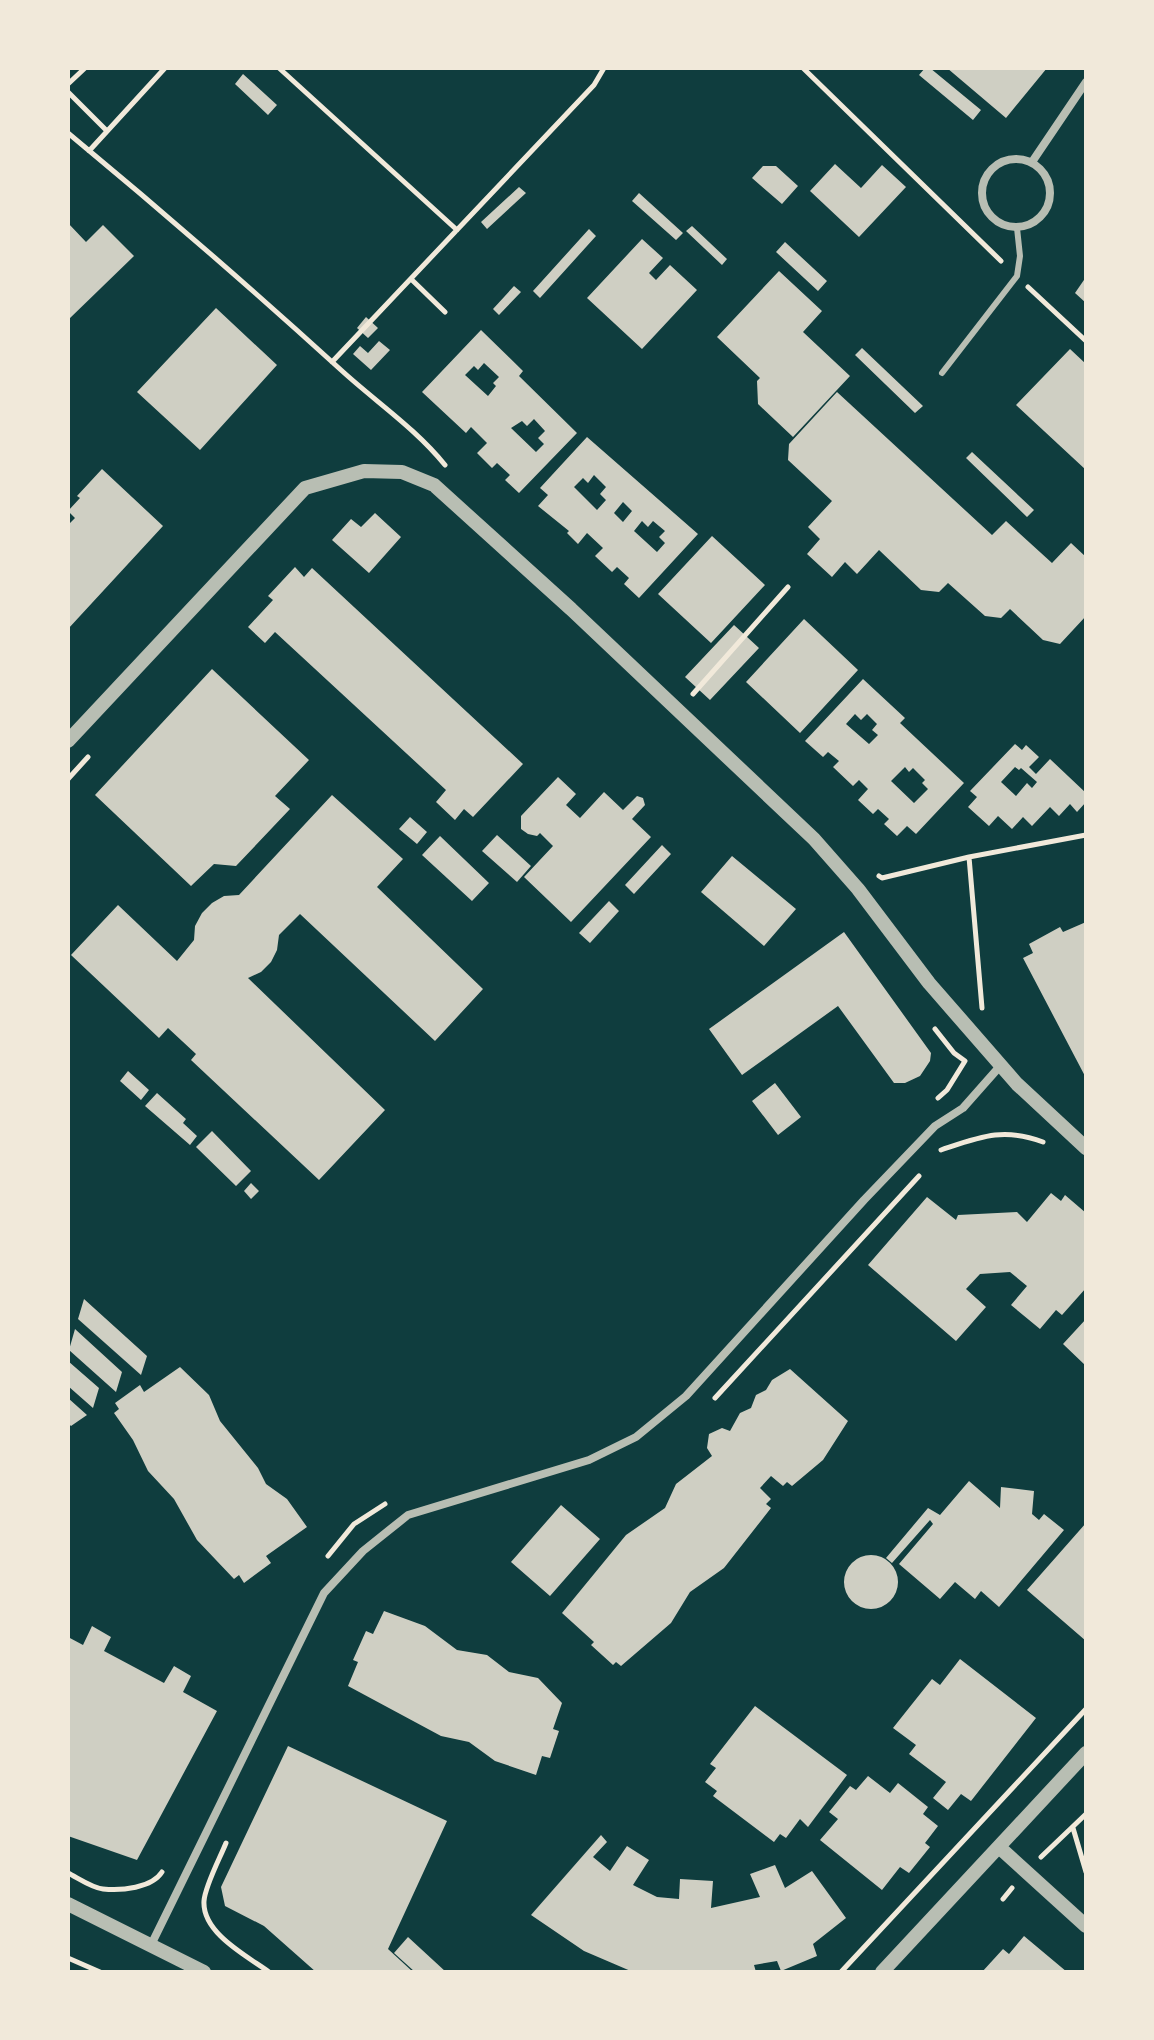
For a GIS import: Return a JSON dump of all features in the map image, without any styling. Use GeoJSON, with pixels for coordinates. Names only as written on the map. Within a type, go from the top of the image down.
{"type":"FeatureCollection","features":[{"type":"Feature","properties":{"kind":"street"},"geometry":{"type":"LineString","coordinates":[[1032,162],[1086,82]]}},
{"type":"Feature","properties":{"kind":"street"},"geometry":{"type":"LineString","coordinates":[[1012,158],[1032,162],[1044,172],[1050,186],[1050,201],[1043,214],[1032,224],[1017,228],[997,222],[983,206],[982,185],[992,167],[1012,158]]}},
{"type":"Feature","properties":{"kind":"street"},"geometry":{"type":"LineString","coordinates":[[68,741],[305,488],[364,471],[402,472],[434,485],[571,609],[814,839],[858,889],[929,983],[1017,1084],[1086,1148]]}},
{"type":"Feature","properties":{"kind":"street"},"geometry":{"type":"LineString","coordinates":[[151,1945],[324,1593],[363,1551],[408,1515],[589,1460],[636,1437],[686,1396],[864,1200],[935,1126],[963,1108],[1001,1065]]}},
{"type":"Feature","properties":{"kind":"street"},"geometry":{"type":"LineString","coordinates":[[882,1972],[1086,1753]]}},
{"type":"Feature","properties":{"kind":"street"},"geometry":{"type":"LineString","coordinates":[[999,1847],[1086,1926]]}},
{"type":"Feature","properties":{"kind":"street"},"geometry":{"type":"LineString","coordinates":[[68,1904],[204,1972]]}},
{"type":"Feature","properties":{"kind":"lane"},"geometry":{"type":"LineString","coordinates":[[942,373],[1017,276],[1020,256],[1017,228]]}},
{"type":"Feature","properties":{"kind":"path"},"geometry":{"type":"LineString","coordinates":[[68,84],[85,68]]}},
{"type":"Feature","properties":{"kind":"path"},"geometry":{"type":"LineString","coordinates":[[89,151],[165,68]]}},
{"type":"Feature","properties":{"kind":"path"},"geometry":{"type":"LineString","coordinates":[[279,68],[457,230]]}},
{"type":"Feature","properties":{"kind":"path"},"geometry":{"type":"LineString","coordinates":[[332,362],[594,85],[604,68]]}},
{"type":"Feature","properties":{"kind":"path"},"geometry":{"type":"LineString","coordinates":[[803,68],[1086,341]]}},
{"type":"Feature","properties":{"kind":"path"},"geometry":{"type":"LineString","coordinates":[[68,92],[107,131]]}},
{"type":"Feature","properties":{"kind":"path"},"geometry":{"type":"LineString","coordinates":[[68,133],[209,251],[366,393]]}},
{"type":"Feature","properties":{"kind":"path"},"geometry":{"type":"LineString","coordinates":[[411,279],[445,312]]}},
{"type":"Feature","properties":{"kind":"path"},"geometry":{"type":"LineString","coordinates":[[693,694],[788,587]]}},
{"type":"Feature","properties":{"kind":"path"},"geometry":{"type":"LineString","coordinates":[[68,779],[89,756]]}},
{"type":"Feature","properties":{"kind":"path"},"geometry":{"type":"LineString","coordinates":[[986,1048],[969,857],[1086,835]]}},
{"type":"Feature","properties":{"kind":"path"},"geometry":{"type":"LineString","coordinates":[[927,1018],[954,1053],[965,1061],[947,1090],[928,1107]]}},
{"type":"Feature","properties":{"kind":"path"},"geometry":{"type":"LineString","coordinates":[[932,1160],[942,1150],[994,1133],[1025,1135],[1050,1144]]}},
{"type":"Feature","properties":{"kind":"path"},"geometry":{"type":"LineString","coordinates":[[705,1409],[923,1171]]}},
{"type":"Feature","properties":{"kind":"path"},"geometry":{"type":"LineString","coordinates":[[841,1972],[1086,1709]]}},
{"type":"Feature","properties":{"kind":"path"},"geometry":{"type":"LineString","coordinates":[[1086,1814],[1073,1828],[1086,1872]]}},
{"type":"Feature","properties":{"kind":"path"},"geometry":{"type":"LineString","coordinates":[[227,1842],[204,1900],[207,1919],[223,1938],[269,1972]]}},
{"type":"Feature","properties":{"kind":"path"},"geometry":{"type":"LineString","coordinates":[[68,1873],[101,1889],[138,1887],[160,1877]]}},
{"type":"Feature","properties":{"kind":"path"},"geometry":{"type":"LineString","coordinates":[[68,1958],[100,1972]]}},
{"type":"Feature","properties":{"kind":"building"},"geometry":{"type":"Polygon","coordinates":[[[925,68],[930,68],[981,110],[973,120],[919,75],[925,68]]]}},
{"type":"Feature","properties":{"kind":"building"},"geometry":{"type":"Polygon","coordinates":[[[947,68],[1047,68],[1006,118],[947,68]]]}},
{"type":"Feature","properties":{"kind":"building"},"geometry":{"type":"Polygon","coordinates":[[[243,74],[277,105],[268,115],[235,84],[243,74]]]}},
{"type":"Feature","properties":{"kind":"building"},"geometry":{"type":"Polygon","coordinates":[[[835,164],[861,188],[882,165],[906,187],[859,237],[810,191],[835,164]]]}},
{"type":"Feature","properties":{"kind":"building"},"geometry":{"type":"Polygon","coordinates":[[[763,166],[776,166],[798,186],[782,204],[752,178],[763,166]]]}},
{"type":"Feature","properties":{"kind":"building"},"geometry":{"type":"Polygon","coordinates":[[[519,187],[526,193],[487,229],[481,222],[519,187]]]}},
{"type":"Feature","properties":{"kind":"building"},"geometry":{"type":"Polygon","coordinates":[[[639,193],[683,233],[676,240],[632,201],[639,193]]]}},
{"type":"Feature","properties":{"kind":"building"},"geometry":{"type":"Polygon","coordinates":[[[68,223],[86,242],[103,225],[134,256],[68,320],[68,223]]]}},
{"type":"Feature","properties":{"kind":"building"},"geometry":{"type":"Polygon","coordinates":[[[692,226],[727,259],[722,265],[686,231],[692,226]]]}},
{"type":"Feature","properties":{"kind":"building"},"geometry":{"type":"Polygon","coordinates":[[[589,229],[596,236],[540,298],[533,291],[589,229]]]}},
{"type":"Feature","properties":{"kind":"building"},"geometry":{"type":"Polygon","coordinates":[[[642,239],[663,258],[649,273],[656,280],[670,265],[697,290],[642,349],[587,298],[642,239]]]}},
{"type":"Feature","properties":{"kind":"building"},"geometry":{"type":"Polygon","coordinates":[[[785,242],[827,281],[818,291],[776,252],[785,242]]]}},
{"type":"Feature","properties":{"kind":"building"},"geometry":{"type":"Polygon","coordinates":[[[779,271],[822,311],[803,332],[850,376],[793,437],[758,404],[757,381],[760,378],[717,337],[779,271]]]}},
{"type":"Feature","properties":{"kind":"building"},"geometry":{"type":"Polygon","coordinates":[[[1086,277],[1086,303],[1075,293],[1086,277]]]}},
{"type":"Feature","properties":{"kind":"building"},"geometry":{"type":"Polygon","coordinates":[[[514,286],[521,292],[499,315],[493,309],[514,286]]]}},
{"type":"Feature","properties":{"kind":"building"},"geometry":{"type":"Polygon","coordinates":[[[216,308],[277,365],[200,450],[137,392],[216,308]]]}},
{"type":"Feature","properties":{"kind":"building"},"geometry":{"type":"Polygon","coordinates":[[[366,317],[378,328],[368,338],[357,328],[366,317]]]}},
{"type":"Feature","properties":{"kind":"building"},"geometry":{"type":"Polygon","coordinates":[[[481,330],[523,371],[519,376],[577,433],[519,493],[505,480],[510,475],[497,463],[492,468],[477,453],[487,443],[471,427],[466,433],[422,392],[481,330]],[[484,363],[478,370],[474,366],[465,375],[488,396],[499,377],[484,363]],[[534,419],[527,426],[522,421],[511,428],[536,452],[544,444],[538,438],[545,431],[534,419]]]}},
{"type":"Feature","properties":{"kind":"building"},"geometry":{"type":"Polygon","coordinates":[[[379,341],[390,350],[371,370],[353,354],[360,346],[368,353],[379,341]]]}},
{"type":"Feature","properties":{"kind":"building"},"geometry":{"type":"Polygon","coordinates":[[[862,348],[923,406],[915,413],[855,355],[862,348]]]}},
{"type":"Feature","properties":{"kind":"building"},"geometry":{"type":"Polygon","coordinates":[[[1070,349],[1086,364],[1086,470],[1016,405],[1070,349]]]}},
{"type":"Feature","properties":{"kind":"building"},"geometry":{"type":"Polygon","coordinates":[[[837,392],[992,535],[1006,521],[1052,563],[1071,543],[1086,557],[1086,616],[1060,644],[1043,640],[1010,609],[1001,618],[985,616],[948,583],[939,592],[921,590],[879,550],[857,574],[845,562],[832,577],[807,554],[820,539],[808,527],[832,501],[788,460],[789,444],[837,392]]]}},
{"type":"Feature","properties":{"kind":"building"},"geometry":{"type":"Polygon","coordinates":[[[587,437],[698,534],[639,598],[624,584],[629,578],[617,567],[612,572],[595,556],[603,548],[587,533],[578,544],[567,533],[569,531],[538,506],[548,495],[540,488],[587,437]],[[594,475],[588,483],[583,478],[574,487],[597,510],[606,500],[600,494],[606,487],[594,475]],[[623,502],[614,513],[623,522],[632,511],[623,502]],[[642,521],[634,531],[657,552],[665,543],[659,537],[665,531],[653,521],[648,527],[642,521]]]}},
{"type":"Feature","properties":{"kind":"building"},"geometry":{"type":"Polygon","coordinates":[[[972,452],[1034,510],[1027,517],[966,458],[972,452]]]}},
{"type":"Feature","properties":{"kind":"building"},"geometry":{"type":"Polygon","coordinates":[[[102,469],[163,526],[68,629],[68,525],[75,518],[68,511],[80,498],[77,496],[102,469]]]}},
{"type":"Feature","properties":{"kind":"building"},"geometry":{"type":"Polygon","coordinates":[[[375,513],[401,537],[369,573],[332,540],[351,519],[361,527],[375,513]]]}},
{"type":"Feature","properties":{"kind":"building"},"geometry":{"type":"Polygon","coordinates":[[[712,536],[765,585],[711,643],[658,594],[712,536]]]}},
{"type":"Feature","properties":{"kind":"building"},"geometry":{"type":"Polygon","coordinates":[[[295,567],[304,577],[312,568],[523,764],[473,817],[464,809],[455,820],[436,802],[446,790],[275,632],[265,643],[248,627],[273,600],[268,596],[295,567]]]}},
{"type":"Feature","properties":{"kind":"building"},"geometry":{"type":"Polygon","coordinates":[[[804,619],[858,670],[800,733],[746,682],[804,619]]]}},
{"type":"Feature","properties":{"kind":"building"},"geometry":{"type":"Polygon","coordinates":[[[734,625],[759,648],[710,700],[685,677],[734,625]]]}},
{"type":"Feature","properties":{"kind":"building"},"geometry":{"type":"Polygon","coordinates":[[[212,669],[309,760],[275,796],[290,809],[236,866],[214,864],[191,886],[95,795],[212,669]]]}},
{"type":"Feature","properties":{"kind":"building"},"geometry":{"type":"Polygon","coordinates":[[[863,679],[905,718],[900,723],[964,783],[916,834],[907,826],[897,836],[884,824],[889,819],[878,809],[873,814],[858,800],[868,789],[859,780],[853,786],[833,767],[839,761],[828,752],[823,757],[805,741],[863,679]],[[855,714],[846,724],[869,744],[878,735],[872,730],[877,724],[867,714],[861,720],[855,714]],[[905,767],[891,781],[914,803],[928,789],[922,783],[925,780],[913,768],[909,772],[905,767]]]}},
{"type":"Feature","properties":{"kind":"building"},"geometry":{"type":"Polygon","coordinates":[[[1015,744],[1022,750],[1026,745],[1039,757],[1029,767],[1036,774],[1050,759],[1086,793],[1086,802],[1077,812],[1070,804],[1059,816],[1050,807],[1032,826],[1023,817],[1012,829],[998,816],[989,826],[968,807],[977,797],[970,791],[1015,744]],[[1015,767],[1001,782],[1016,796],[1027,783],[1032,788],[1037,782],[1021,768],[1015,767]]]}},
{"type":"Feature","properties":{"kind":"building"},"geometry":{"type":"Polygon","coordinates":[[[558,777],[576,794],[566,805],[580,818],[604,792],[623,810],[637,796],[643,798],[645,805],[632,819],[651,837],[571,922],[524,877],[553,846],[540,833],[537,836],[521,829],[521,816],[558,777]]]}},
{"type":"Feature","properties":{"kind":"building"},"geometry":{"type":"Polygon","coordinates":[[[332,795],[403,859],[377,887],[483,989],[435,1041],[300,914],[279,935],[271,962],[261,972],[248,978],[385,1110],[319,1180],[191,1060],[196,1054],[168,1028],[159,1038],[71,955],[118,905],[177,961],[194,940],[195,926],[202,913],[224,896],[239,895],[332,795]]]}},
{"type":"Feature","properties":{"kind":"building"},"geometry":{"type":"Polygon","coordinates":[[[410,817],[427,832],[417,844],[399,829],[410,817]]]}},
{"type":"Feature","properties":{"kind":"building"},"geometry":{"type":"Polygon","coordinates":[[[497,835],[531,866],[517,882],[482,851],[497,835]]]}},
{"type":"Feature","properties":{"kind":"building"},"geometry":{"type":"Polygon","coordinates":[[[440,836],[489,883],[472,901],[422,855],[440,836]]]}},
{"type":"Feature","properties":{"kind":"building"},"geometry":{"type":"Polygon","coordinates":[[[662,845],[671,854],[634,894],[625,885],[662,845]]]}},
{"type":"Feature","properties":{"kind":"building"},"geometry":{"type":"Polygon","coordinates":[[[732,856],[796,909],[764,946],[701,892],[732,856]]]}},
{"type":"Feature","properties":{"kind":"building"},"geometry":{"type":"Polygon","coordinates":[[[609,901],[619,911],[590,943],[579,933],[609,901]]]}},
{"type":"Feature","properties":{"kind":"building"},"geometry":{"type":"Polygon","coordinates":[[[1086,922],[1086,1078],[1023,958],[1033,953],[1029,944],[1060,927],[1063,932],[1086,922]]]}},
{"type":"Feature","properties":{"kind":"building"},"geometry":{"type":"Polygon","coordinates":[[[844,932],[931,1053],[930,1061],[920,1076],[905,1083],[894,1083],[838,1006],[742,1075],[709,1029],[844,932]]]}},
{"type":"Feature","properties":{"kind":"building"},"geometry":{"type":"Polygon","coordinates":[[[128,1071],[149,1090],[141,1100],[120,1081],[128,1071]]]}},
{"type":"Feature","properties":{"kind":"building"},"geometry":{"type":"Polygon","coordinates":[[[775,1083],[801,1117],[778,1135],[752,1101],[775,1083]]]}},
{"type":"Feature","properties":{"kind":"building"},"geometry":{"type":"Polygon","coordinates":[[[157,1093],[186,1119],[183,1123],[197,1136],[190,1145],[145,1106],[157,1093]]]}},
{"type":"Feature","properties":{"kind":"building"},"geometry":{"type":"Polygon","coordinates":[[[212,1131],[251,1171],[236,1186],[196,1147],[212,1131]]]}},
{"type":"Feature","properties":{"kind":"building"},"geometry":{"type":"Polygon","coordinates":[[[251,1183],[259,1191],[251,1199],[244,1191],[251,1183]]]}},
{"type":"Feature","properties":{"kind":"building"},"geometry":{"type":"Polygon","coordinates":[[[1051,1193],[1061,1201],[1065,1195],[1086,1213],[1086,1288],[1062,1315],[1056,1310],[1040,1329],[1011,1305],[1027,1286],[1010,1272],[980,1274],[966,1289],[986,1307],[956,1341],[868,1265],[927,1197],[956,1220],[958,1215],[1017,1212],[1027,1222],[1051,1193]]]}},
{"type":"Feature","properties":{"kind":"building"},"geometry":{"type":"Polygon","coordinates":[[[84,1299],[147,1356],[141,1375],[78,1319],[84,1299]]]}},
{"type":"Feature","properties":{"kind":"building"},"geometry":{"type":"Polygon","coordinates":[[[1086,1319],[1086,1366],[1063,1344],[1086,1319]]]}},
{"type":"Feature","properties":{"kind":"building"},"geometry":{"type":"Polygon","coordinates":[[[75,1329],[122,1372],[116,1392],[69,1350],[75,1329]]]}},
{"type":"Feature","properties":{"kind":"building"},"geometry":{"type":"Polygon","coordinates":[[[68,1361],[99,1388],[93,1408],[68,1386],[68,1361]]]}},
{"type":"Feature","properties":{"kind":"building"},"geometry":{"type":"Polygon","coordinates":[[[180,1367],[209,1395],[220,1421],[258,1468],[266,1484],[287,1499],[307,1527],[266,1556],[271,1563],[244,1583],[239,1575],[234,1579],[197,1540],[174,1499],[148,1471],[133,1440],[114,1413],[119,1409],[115,1403],[140,1385],[144,1392],[180,1367]]]}},
{"type":"Feature","properties":{"kind":"building"},"geometry":{"type":"Polygon","coordinates":[[[790,1369],[848,1421],[823,1460],[792,1486],[787,1482],[783,1486],[771,1476],[760,1488],[771,1499],[766,1504],[771,1508],[724,1568],[690,1592],[671,1623],[621,1666],[616,1662],[613,1665],[591,1645],[594,1642],[562,1613],[626,1535],[665,1508],[676,1484],[712,1456],[707,1448],[709,1434],[722,1428],[730,1431],[740,1413],[751,1408],[756,1395],[790,1369]]]}},
{"type":"Feature","properties":{"kind":"building"},"geometry":{"type":"Polygon","coordinates":[[[68,1398],[87,1415],[71,1426],[68,1423],[68,1398]]]}},
{"type":"Feature","properties":{"kind":"building"},"geometry":{"type":"Polygon","coordinates":[[[969,1481],[1000,1508],[1001,1487],[1034,1491],[1032,1514],[1039,1520],[1044,1514],[1064,1530],[999,1607],[981,1591],[975,1599],[955,1582],[940,1599],[899,1564],[933,1524],[930,1520],[892,1563],[886,1558],[928,1508],[940,1515],[969,1481]]]}},
{"type":"Feature","properties":{"kind":"building"},"geometry":{"type":"Polygon","coordinates":[[[561,1505],[600,1539],[550,1596],[511,1562],[561,1505]]]}},
{"type":"Feature","properties":{"kind":"building"},"geometry":{"type":"Polygon","coordinates":[[[1086,1523],[1086,1641],[1027,1590],[1086,1523]]]}},
{"type":"Feature","properties":{"kind":"building"},"geometry":{"type":"Polygon","coordinates":[[[871,1555],[890,1563],[898,1582],[890,1601],[871,1609],[852,1601],[844,1582],[852,1563],[871,1555]]]}},
{"type":"Feature","properties":{"kind":"building"},"geometry":{"type":"Polygon","coordinates":[[[384,1611],[425,1626],[457,1650],[487,1655],[509,1672],[538,1678],[562,1703],[553,1729],[559,1731],[550,1758],[542,1756],[536,1775],[495,1761],[469,1742],[441,1736],[348,1686],[358,1662],[353,1660],[366,1631],[373,1634],[384,1611]]]}},
{"type":"Feature","properties":{"kind":"building"},"geometry":{"type":"Polygon","coordinates":[[[92,1626],[111,1637],[104,1651],[164,1683],[174,1666],[191,1676],[183,1692],[217,1711],[137,1860],[68,1836],[68,1637],[83,1645],[92,1626]]]}},
{"type":"Feature","properties":{"kind":"building"},"geometry":{"type":"Polygon","coordinates":[[[960,1659],[1036,1718],[971,1801],[961,1794],[948,1810],[933,1798],[946,1782],[909,1754],[916,1745],[893,1728],[932,1679],[940,1685],[960,1659]]]}},
{"type":"Feature","properties":{"kind":"building"},"geometry":{"type":"Polygon","coordinates":[[[755,1706],[847,1775],[808,1827],[800,1819],[786,1838],[780,1834],[774,1842],[713,1796],[717,1791],[705,1782],[716,1768],[710,1764],[755,1706]]]}},
{"type":"Feature","properties":{"kind":"building"},"geometry":{"type":"Polygon","coordinates":[[[288,1746],[447,1821],[388,1949],[413,1972],[316,1972],[264,1926],[225,1906],[221,1887],[288,1746]]]}},
{"type":"Feature","properties":{"kind":"building"},"geometry":{"type":"Polygon","coordinates":[[[868,1776],[890,1793],[898,1783],[928,1807],[923,1814],[938,1826],[925,1843],[930,1847],[909,1873],[900,1867],[882,1890],[820,1840],[838,1819],[829,1812],[850,1786],[856,1790],[868,1776]]]}},
{"type":"Feature","properties":{"kind":"building"},"geometry":{"type":"Polygon","coordinates":[[[601,1835],[607,1842],[593,1857],[610,1871],[627,1846],[649,1860],[633,1885],[657,1897],[679,1899],[680,1879],[713,1881],[711,1908],[760,1897],[750,1874],[775,1865],[785,1888],[812,1871],[846,1918],[813,1944],[817,1956],[781,1971],[777,1961],[754,1965],[756,1972],[633,1972],[584,1951],[531,1915],[601,1835]]]}},
{"type":"Feature","properties":{"kind":"building"},"geometry":{"type":"Polygon","coordinates":[[[1024,1936],[1067,1972],[982,1972],[1003,1949],[1009,1954],[1024,1936]]]}},
{"type":"Feature","properties":{"kind":"building"},"geometry":{"type":"Polygon","coordinates":[[[408,1937],[446,1972],[415,1972],[394,1953],[408,1937]]]}}]}
